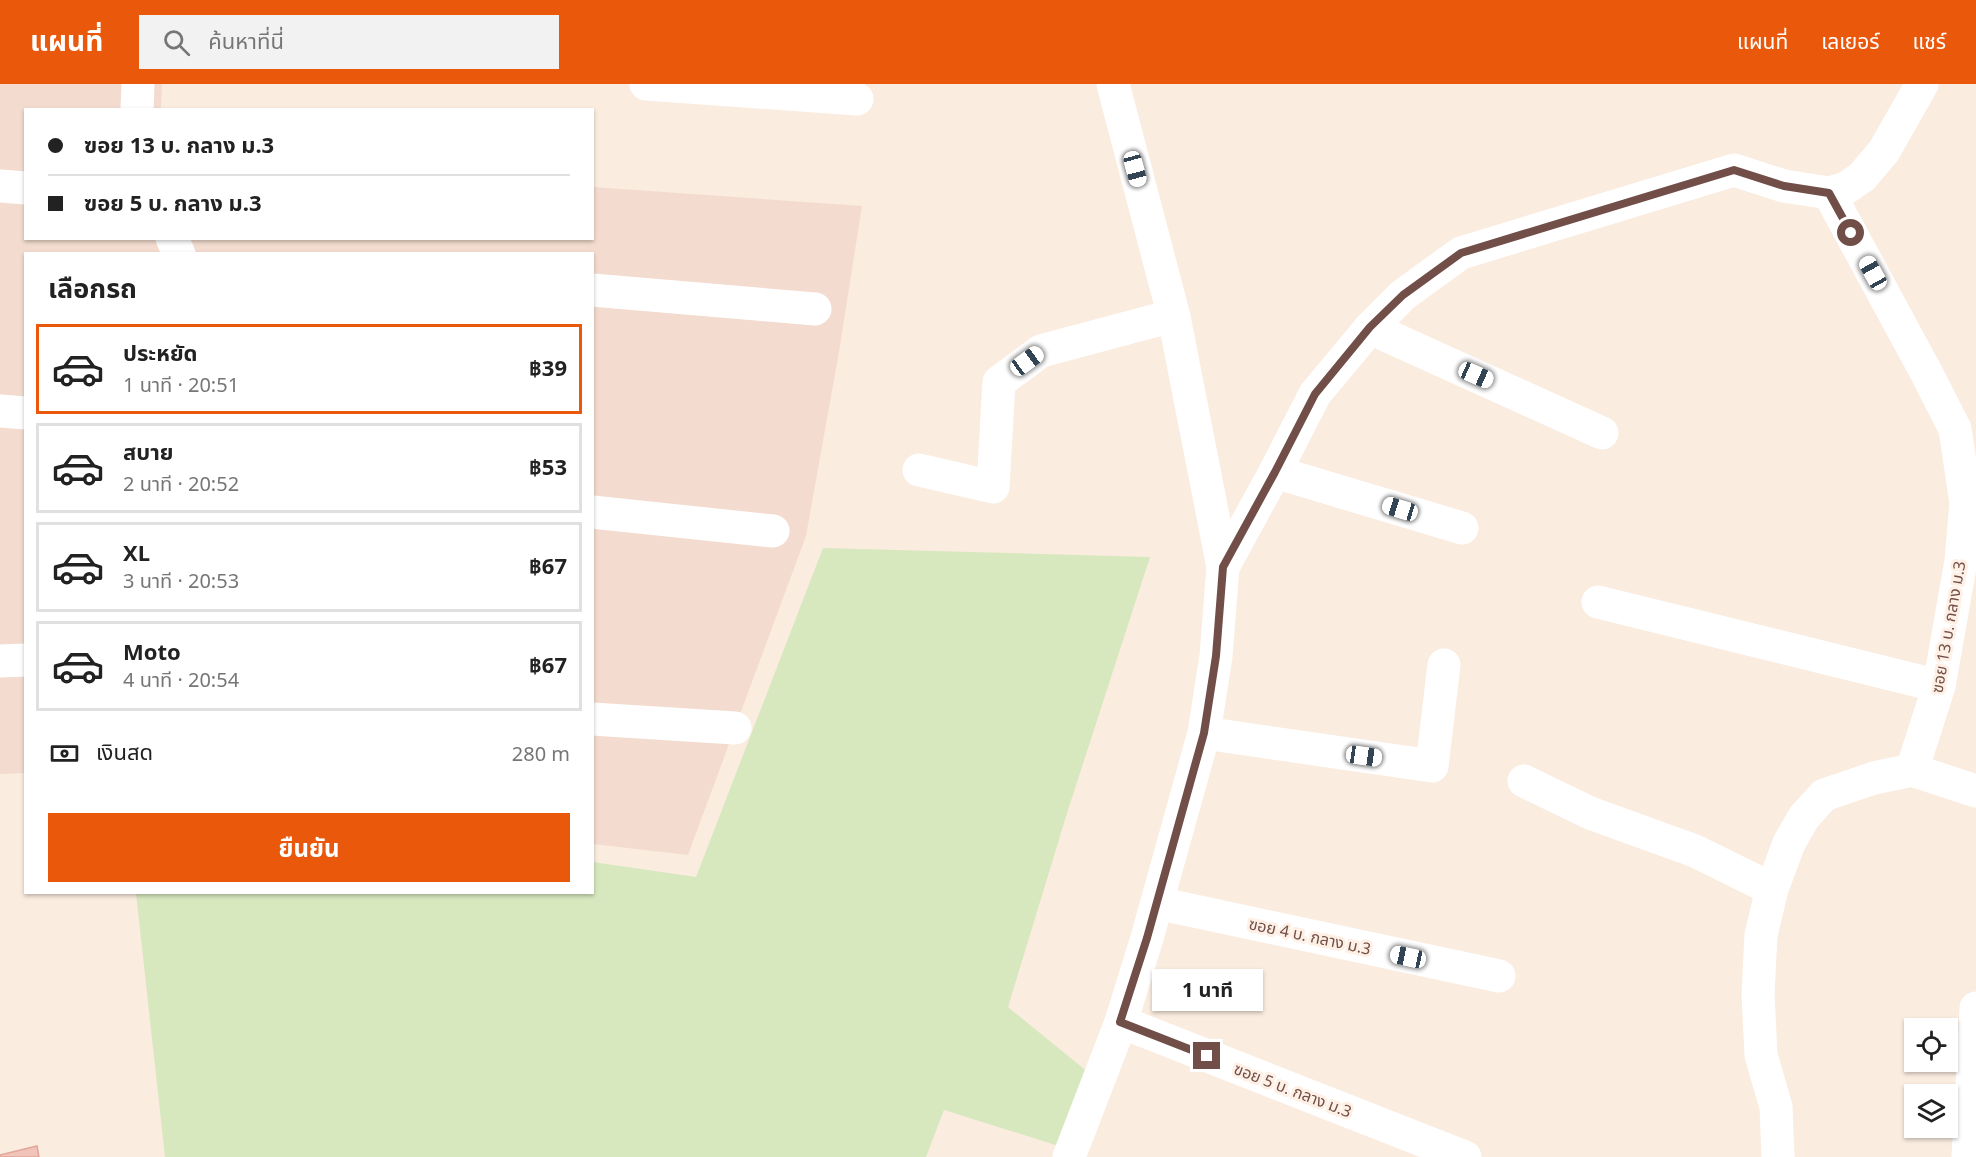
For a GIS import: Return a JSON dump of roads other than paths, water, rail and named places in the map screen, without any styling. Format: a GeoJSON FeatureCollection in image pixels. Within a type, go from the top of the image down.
{"type":"FeatureCollection","features":[{"type":"Feature","properties":{"kind":"street"},"geometry":{"type":"LineString","coordinates":[[136,108],[138,84]]}},
{"type":"Feature","properties":{"kind":"street"},"geometry":{"type":"LineString","coordinates":[[646,84],[857,99]]}},
{"type":"Feature","properties":{"kind":"street"},"geometry":{"type":"LineString","coordinates":[[1069,1157],[1120,1022],[1157,903],[1204,733],[1216,656],[1223,567],[1174,317],[1113,84]]}},
{"type":"Feature","properties":{"kind":"street"},"geometry":{"type":"LineString","coordinates":[[1223,567],[1315,394],[1370,327],[1403,295],[1461,253],[1734,170],[1784,186],[1829,193],[1846,188],[1862,177],[1884,151],[1922,84]]}},
{"type":"Feature","properties":{"kind":"street"},"geometry":{"type":"LineString","coordinates":[[0,186],[24,188]]}},
{"type":"Feature","properties":{"kind":"street","name":"ฃอย 13 บ. กลาง ม.3"},"geometry":{"type":"LineString","coordinates":[[1829,193],[1965,440],[1966,502],[1961,561],[1939,686],[1912,770]]}},
{"type":"Feature","properties":{"kind":"street"},"geometry":{"type":"LineString","coordinates":[[594,290],[815,309]]}},
{"type":"Feature","properties":{"kind":"street"},"geometry":{"type":"LineString","coordinates":[[920,470],[993,487],[999,382],[1041,351],[1174,317]]}},
{"type":"Feature","properties":{"kind":"street"},"geometry":{"type":"LineString","coordinates":[[1370,327],[1602,433]]}},
{"type":"Feature","properties":{"kind":"street"},"geometry":{"type":"LineString","coordinates":[[0,411],[24,413]]}},
{"type":"Feature","properties":{"kind":"street"},"geometry":{"type":"LineString","coordinates":[[1275,472],[1462,528]]}},
{"type":"Feature","properties":{"kind":"street"},"geometry":{"type":"LineString","coordinates":[[594,512],[773,531]]}},
{"type":"Feature","properties":{"kind":"street"},"geometry":{"type":"LineString","coordinates":[[1598,602],[1939,686]]}},
{"type":"Feature","properties":{"kind":"street"},"geometry":{"type":"LineString","coordinates":[[0,661],[24,660]]}},
{"type":"Feature","properties":{"kind":"street"},"geometry":{"type":"LineString","coordinates":[[1204,733],[1432,766],[1444,665]]}},
{"type":"Feature","properties":{"kind":"street"},"geometry":{"type":"LineString","coordinates":[[594,719],[735,728]]}},
{"type":"Feature","properties":{"kind":"street"},"geometry":{"type":"LineString","coordinates":[[1778,1157],[1776,1107],[1761,1055],[1758,994],[1761,934],[1772,889],[1789,843],[1804,817],[1824,795],[1874,778],[1912,770],[1976,791]]}},
{"type":"Feature","properties":{"kind":"street"},"geometry":{"type":"LineString","coordinates":[[1524,781],[1590,813],[1695,851],[1772,889]]}},
{"type":"Feature","properties":{"kind":"street","name":"ฃอย 4 บ. กลาง ม.3"},"geometry":{"type":"LineString","coordinates":[[1157,903],[1499,976]]}},
{"type":"Feature","properties":{"kind":"street"},"geometry":{"type":"LineString","coordinates":[[1968,1157],[1976,1008]]}},
{"type":"Feature","properties":{"kind":"street","name":"ฃอย 5 บ. กลาง ม.3"},"geometry":{"type":"LineString","coordinates":[[1120,1022],[1465,1157]]}}]}
